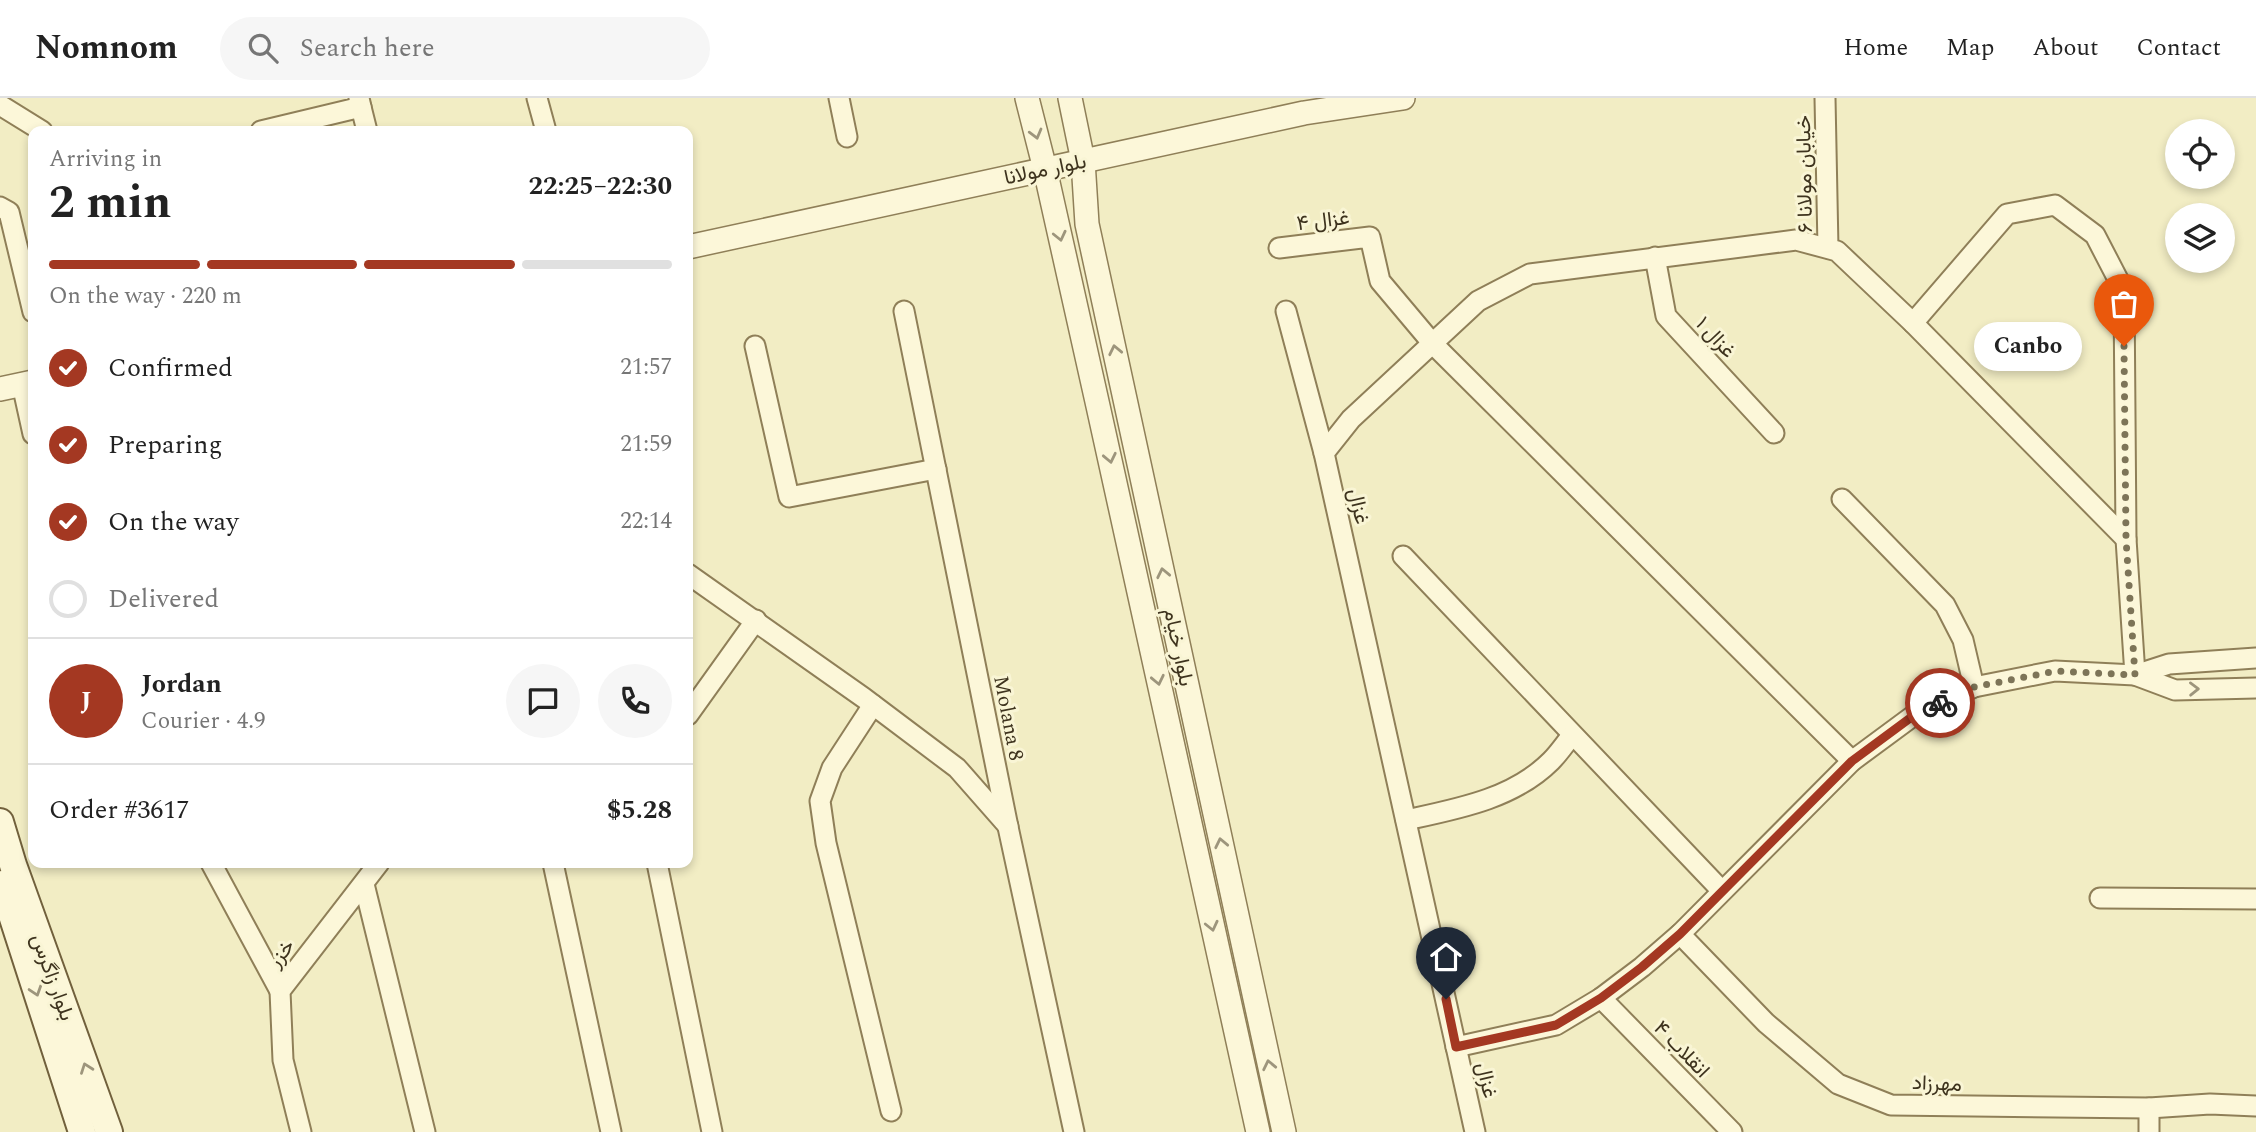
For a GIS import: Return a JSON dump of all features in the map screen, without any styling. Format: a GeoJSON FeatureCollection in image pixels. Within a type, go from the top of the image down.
{"type":"FeatureCollection","features":[{"type":"Feature","properties":{"kind":"main road","name":"بلوار زاگرس"},"geometry":{"type":"LineString","coordinates":[[0,822],[109,1132]]}},
{"type":"Feature","properties":{"kind":"main road","name":"بلوار زاگرس"},"geometry":{"type":"LineString","coordinates":[[0,879],[80,1131]]}},
{"type":"Feature","properties":{"kind":"street"},"geometry":{"type":"LineString","coordinates":[[537,98],[545,126]]}},
{"type":"Feature","properties":{"kind":"street"},"geometry":{"type":"LineString","coordinates":[[839,98],[847,136]]}},
{"type":"Feature","properties":{"kind":"street","name":"بلوار خیام"},"geometry":{"type":"LineString","coordinates":[[1027,98],[1258,1132]]}},
{"type":"Feature","properties":{"kind":"street","name":"بلوار خیام"},"geometry":{"type":"LineString","coordinates":[[1070,98],[1083,161],[1087,225],[1284,1132]]}},
{"type":"Feature","properties":{"kind":"street","name":"بلوار مولانا"},"geometry":{"type":"LineString","coordinates":[[693,246],[1304,113],[1403,98]]}},
{"type":"Feature","properties":{"kind":"street","name":"خیابان مولانا ۶"},"geometry":{"type":"LineString","coordinates":[[1825,98],[1828,248]]}},
{"type":"Feature","properties":{"kind":"street"},"geometry":{"type":"LineString","coordinates":[[278,126],[360,102],[366,126]]}},
{"type":"Feature","properties":{"kind":"street"},"geometry":{"type":"LineString","coordinates":[[0,105],[34,126]]}},
{"type":"Feature","properties":{"kind":"street"},"geometry":{"type":"LineString","coordinates":[[1913,323],[2007,214],[2055,205],[2095,235],[2124,291],[2126,539],[2135,675]]}},
{"type":"Feature","properties":{"kind":"street"},"geometry":{"type":"LineString","coordinates":[[0,207],[9,212],[28,291]]}},
{"type":"Feature","properties":{"kind":"street","name":"غزال ۴"},"geometry":{"type":"LineString","coordinates":[[1279,248],[1370,237],[1380,281],[1433,344]]}},
{"type":"Feature","properties":{"kind":"street"},"geometry":{"type":"LineString","coordinates":[[1324,453],[1351,419],[1478,301],[1530,274],[1796,240],[1838,251],[1913,323],[2126,539]]}},
{"type":"Feature","properties":{"kind":"street","name":"غزال ۱"},"geometry":{"type":"LineString","coordinates":[[1655,257],[1666,316],[1774,433]]}},
{"type":"Feature","properties":{"kind":"street","name":"غزال"},"geometry":{"type":"LineString","coordinates":[[1286,311],[1324,453],[1475,1132]]}},
{"type":"Feature","properties":{"kind":"street","name":"Molana 8"},"geometry":{"type":"LineString","coordinates":[[904,312],[1008,827],[1074,1132]]}},
{"type":"Feature","properties":{"kind":"street"},"geometry":{"type":"LineString","coordinates":[[1433,344],[1852,761]]}},
{"type":"Feature","properties":{"kind":"street"},"geometry":{"type":"LineString","coordinates":[[755,346],[789,497],[936,469]]}},
{"type":"Feature","properties":{"kind":"street"},"geometry":{"type":"LineString","coordinates":[[18,385],[28,418]]}},
{"type":"Feature","properties":{"kind":"street"},"geometry":{"type":"LineString","coordinates":[[1842,499],[1945,605],[1963,640],[1974,687]]}},
{"type":"Feature","properties":{"kind":"street"},"geometry":{"type":"LineString","coordinates":[[1403,556],[1722,891]]}},
{"type":"Feature","properties":{"kind":"street"},"geometry":{"type":"LineString","coordinates":[[693,577],[756,620],[957,768],[1008,827]]}},
{"type":"Feature","properties":{"kind":"street"},"geometry":{"type":"LineString","coordinates":[[693,708],[756,620]]}},
{"type":"Feature","properties":{"kind":"street"},"geometry":{"type":"LineString","coordinates":[[2135,675],[2169,664],[2256,658]]}},
{"type":"Feature","properties":{"kind":"street"},"geometry":{"type":"LineString","coordinates":[[1456,1047],[1556,1025],[1601,998],[1680,934],[1852,761],[1917,713],[1974,687],[2056,671],[2135,675],[2175,690],[2256,688]]}},
{"type":"Feature","properties":{"kind":"street"},"geometry":{"type":"LineString","coordinates":[[873,705],[832,768],[820,801],[826,843],[891,1111]]}},
{"type":"Feature","properties":{"kind":"street"},"geometry":{"type":"LineString","coordinates":[[1405,820],[1462,808],[1510,791],[1550,762],[1573,735]]}},
{"type":"Feature","properties":{"kind":"street"},"geometry":{"type":"LineString","coordinates":[[214,868],[280,991]]}},
{"type":"Feature","properties":{"kind":"street","name":"خزر"},"geometry":{"type":"LineString","coordinates":[[300,1132],[283,1060],[280,991],[375,868]]}},
{"type":"Feature","properties":{"kind":"street"},"geometry":{"type":"LineString","coordinates":[[553,868],[611,1132]]}},
{"type":"Feature","properties":{"kind":"street"},"geometry":{"type":"LineString","coordinates":[[658,868],[712,1132]]}},
{"type":"Feature","properties":{"kind":"street"},"geometry":{"type":"LineString","coordinates":[[364,884],[425,1132]]}},
{"type":"Feature","properties":{"kind":"street"},"geometry":{"type":"LineString","coordinates":[[2100,898],[2256,899]]}},
{"type":"Feature","properties":{"kind":"street","name":"مهرزاد"},"geometry":{"type":"LineString","coordinates":[[1680,934],[1766,1023],[1838,1084],[1891,1105],[2149,1108],[2210,1104],[2256,1106]]}},
{"type":"Feature","properties":{"kind":"street","name":"انقلاب ۴"},"geometry":{"type":"LineString","coordinates":[[1601,998],[1732,1132]]}},
{"type":"Feature","properties":{"kind":"street"},"geometry":{"type":"LineString","coordinates":[[2149,1108],[2149,1132]]}},
{"type":"Feature","properties":{"kind":"way so far"},"geometry":{"type":"LineString","coordinates":[[1940,703],[1974,687],[2056,671],[2135,675],[2126,539],[2124,346]]}},
{"type":"Feature","properties":{"kind":"place","name":"Canbo"},"geometry":{"type":"Point","coordinates":[2124,346]}},
{"type":"Feature","properties":{"kind":"route"},"geometry":{"type":"LineString","coordinates":[[1446,999],[1456,1047],[1556,1025],[1601,998],[1680,934],[1852,761],[1917,713],[1940,703]]}}]}
